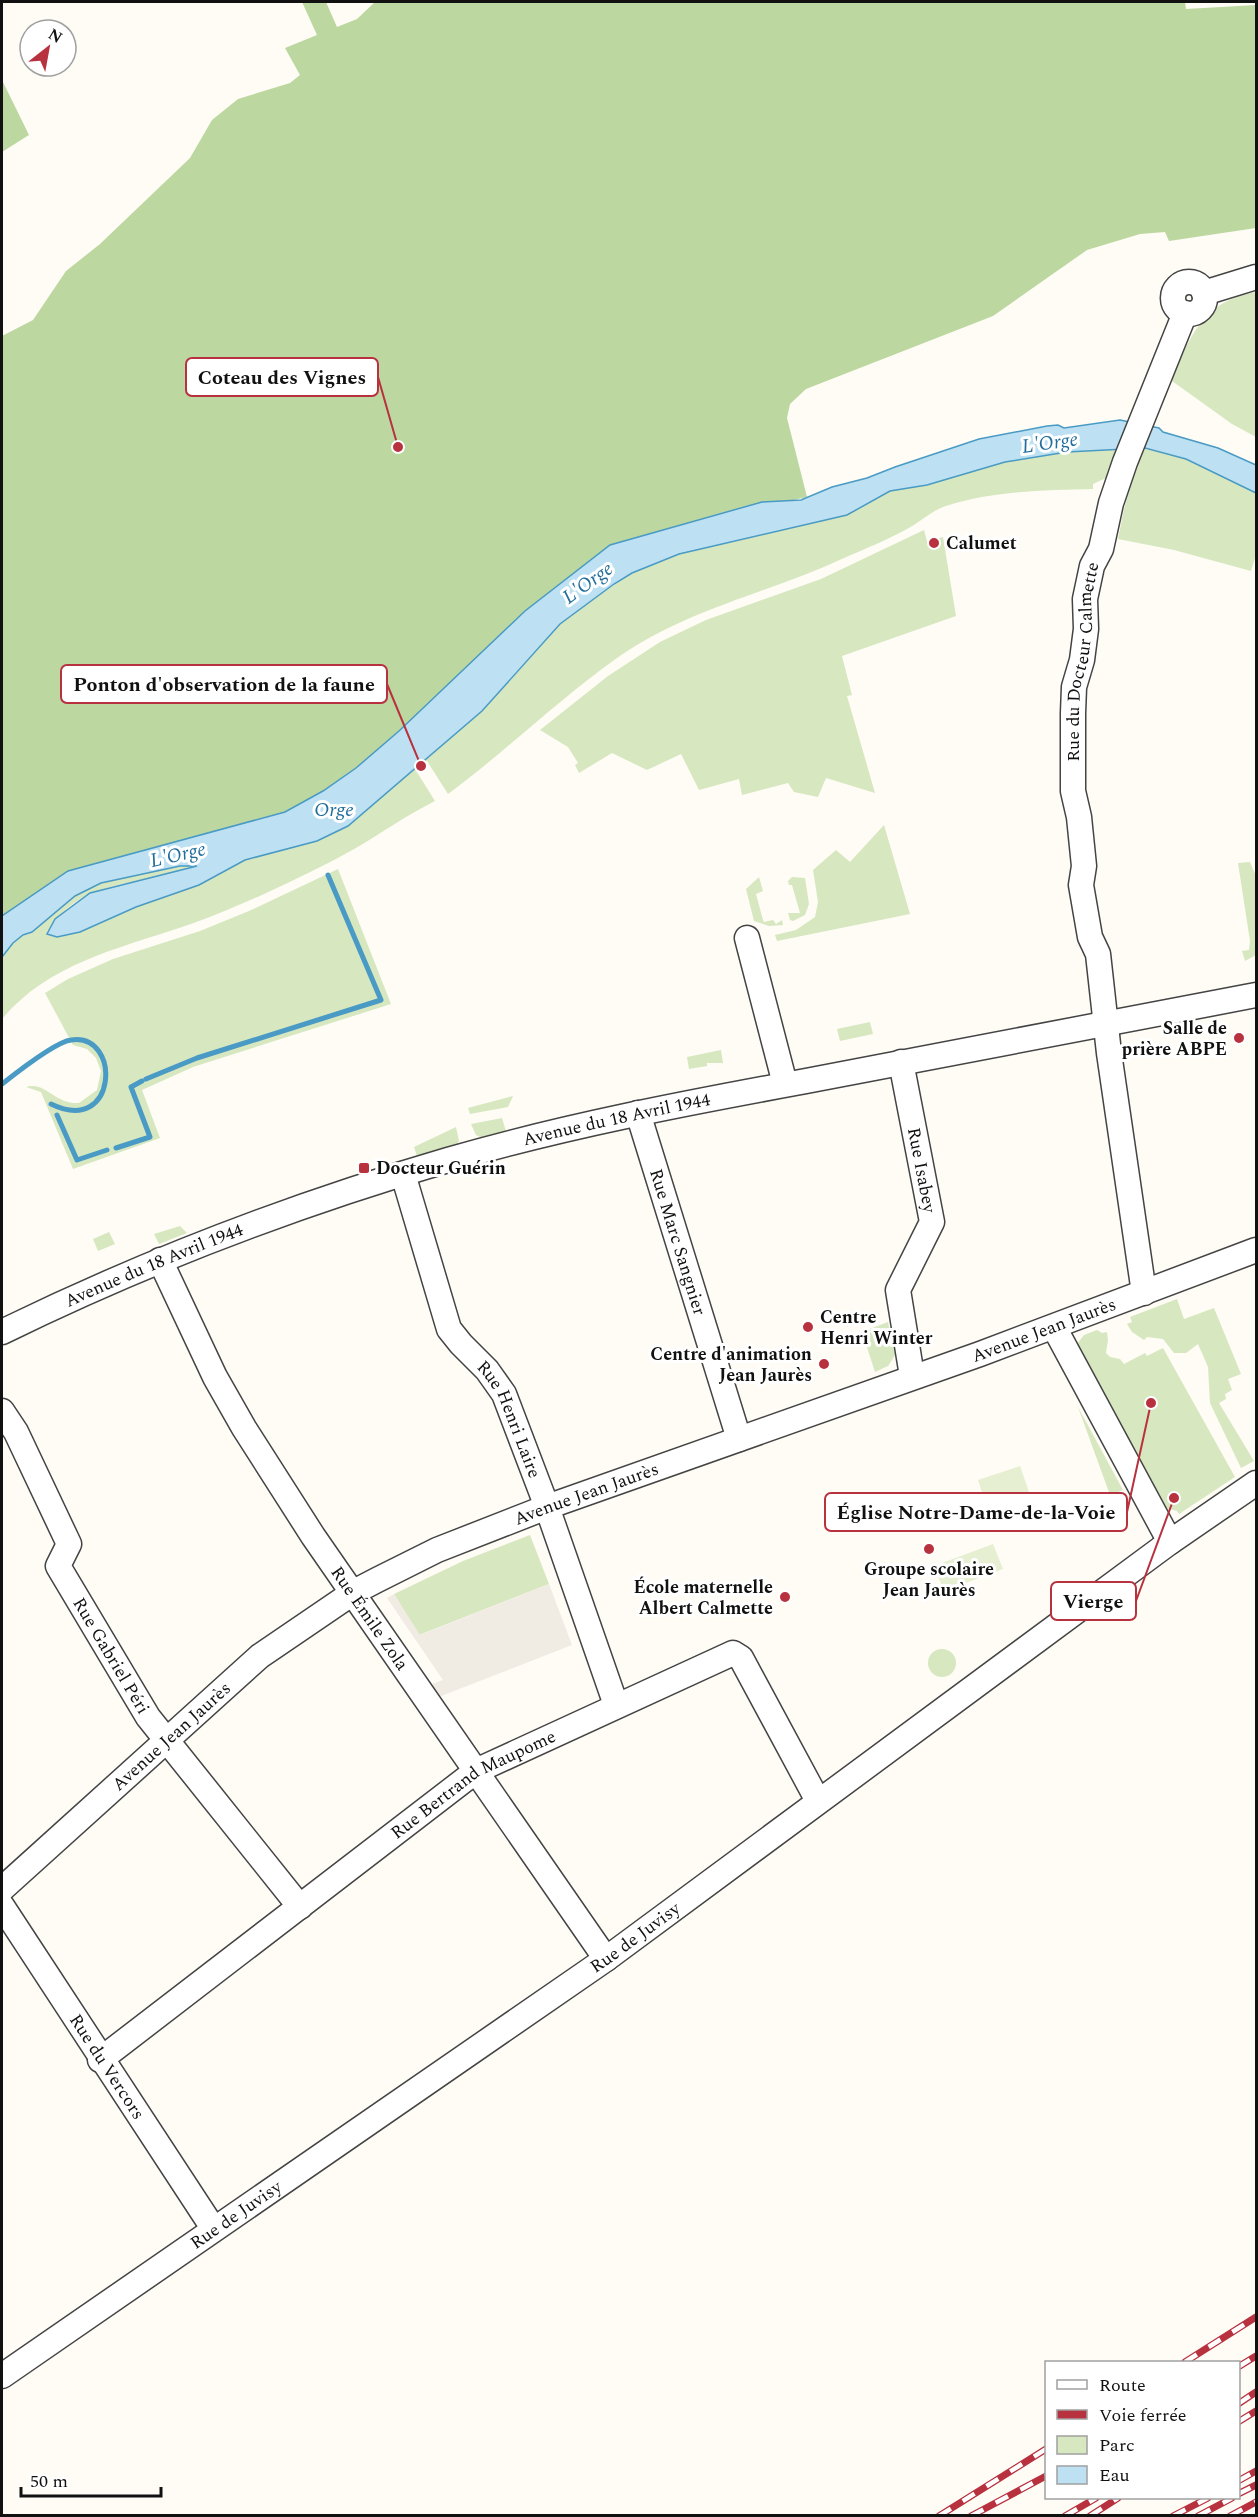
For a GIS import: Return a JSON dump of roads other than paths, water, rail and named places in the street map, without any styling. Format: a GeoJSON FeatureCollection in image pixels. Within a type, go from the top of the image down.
{"type":"FeatureCollection","features":[{"type":"Feature","properties":{"kind":"street","name":"Rue du Docteur Calmette"},"geometry":{"type":"LineString","coordinates":[[1144,1293],[1098,954],[1090,937],[1081,885],[1084,866],[1079,817],[1073,791],[1074,687],[1085,640],[1085,599],[1092,566],[1101,549],[1111,503],[1125,462],[1185,314],[1176,308],[1174,303],[1177,288],[1192,283],[1201,288],[1204,293],[1257,277]]}},
{"type":"Feature","properties":{"kind":"street"},"geometry":{"type":"LineString","coordinates":[[747,938],[785,1084]]}},
{"type":"Feature","properties":{"kind":"street","name":"Avenue du 18 Avril 1944"},"geometry":{"type":"LineString","coordinates":[[2,1332],[160,1260],[315,1202],[493,1148],[638,1113],[1257,995]]}},
{"type":"Feature","properties":{"kind":"street","name":"Rue Isabey"},"geometry":{"type":"LineString","coordinates":[[901,1062],[932,1222],[897,1290],[912,1376]]}},
{"type":"Feature","properties":{"kind":"street","name":"Rue Marc Sangnier"},"geometry":{"type":"LineString","coordinates":[[638,1113],[739,1439]]}},
{"type":"Feature","properties":{"kind":"street","name":"Rue Henri Laire"},"geometry":{"type":"LineString","coordinates":[[403,1174],[449,1329],[487,1370],[504,1394],[547,1507],[616,1705]]}},
{"type":"Feature","properties":{"kind":"street","name":"Avenue Jean Jaurès"},"geometry":{"type":"LineString","coordinates":[[2,1889],[260,1656],[354,1592],[437,1550],[547,1507],[1054,1326],[1257,1250]]}},
{"type":"Feature","properties":{"kind":"street","name":"Rue Émile Zola"},"geometry":{"type":"LineString","coordinates":[[160,1260],[215,1377],[244,1428],[314,1536],[606,1959]]}},
{"type":"Feature","properties":{"kind":"street"},"geometry":{"type":"LineString","coordinates":[[1054,1326],[1170,1542]]}},
{"type":"Feature","properties":{"kind":"street","name":"Rue Gabriel Péri"},"geometry":{"type":"LineString","coordinates":[[2,1411],[15,1432],[69,1544],[58,1566],[148,1717],[300,1907]]}},
{"type":"Feature","properties":{"kind":"street","name":"Rue de Juvisy"},"geometry":{"type":"LineString","coordinates":[[5,2367],[213,2228],[606,1959],[1170,1542],[1257,1483]]}},
{"type":"Feature","properties":{"kind":"street","name":"Rue Bertrand Maupome"},"geometry":{"type":"LineString","coordinates":[[100,2060],[476,1771],[733,1653],[737,1654],[818,1802]]}},
{"type":"Feature","properties":{"kind":"street","name":"Rue du Vercors"},"geometry":{"type":"LineString","coordinates":[[2,1906],[100,2060],[213,2228]]}},
{"type":"Feature","properties":{"kind":"water","name":"Orge"},"geometry":{"type":"Polygon","coordinates":[[[1120,420],[1159,428],[1163,432],[1218,448],[1256,465],[1256,493],[1186,459],[1145,448],[1067,452],[1005,462],[927,485],[890,491],[847,515],[679,554],[632,573],[560,624],[482,711],[348,826],[317,841],[245,860],[199,885],[136,907],[80,932],[57,937],[47,934],[55,919],[90,893],[197,866],[180,866],[101,883],[75,896],[32,932],[23,935],[13,943],[2,957],[2,916],[68,871],[285,812],[323,791],[356,768],[399,731],[525,611],[610,545],[762,502],[801,500],[832,487],[867,478],[979,439],[1047,426],[1058,425],[1064,428],[1120,420]]]}},
{"type":"Feature","properties":{"kind":"waterway"},"geometry":{"type":"LineString","coordinates":[[146,1079],[197,1058],[381,1000],[328,875]]}},
{"type":"Feature","properties":{"kind":"waterway"},"geometry":{"type":"LineString","coordinates":[[2,1084],[55,1046],[71,1040],[88,1042],[99,1051],[105,1065],[105,1081],[100,1096],[90,1107],[73,1110],[51,1104]]}},
{"type":"Feature","properties":{"kind":"waterway"},"geometry":{"type":"LineString","coordinates":[[116,1148],[150,1137],[131,1087],[142,1081]]}},
{"type":"Feature","properties":{"kind":"waterway"},"geometry":{"type":"LineString","coordinates":[[57,1115],[77,1160],[107,1150]]}},
{"type":"Feature","properties":{"kind":"railway"},"geometry":{"type":"LineString","coordinates":[[1187,2361],[1256,2317]]}},
{"type":"Feature","properties":{"kind":"railway"},"geometry":{"type":"LineString","coordinates":[[1240,2366],[1256,2356]]}},
{"type":"Feature","properties":{"kind":"railway"},"geometry":{"type":"LineString","coordinates":[[1240,2403],[1256,2392]]}},
{"type":"Feature","properties":{"kind":"railway"},"geometry":{"type":"LineString","coordinates":[[1240,2421],[1256,2411]]}},
{"type":"Feature","properties":{"kind":"railway"},"geometry":{"type":"LineString","coordinates":[[939,2516],[1045,2450]]}},
{"type":"Feature","properties":{"kind":"railway"},"geometry":{"type":"LineString","coordinates":[[1240,2480],[1256,2471]]}},
{"type":"Feature","properties":{"kind":"railway"},"geometry":{"type":"LineString","coordinates":[[971,2516],[1045,2477]]}},
{"type":"Feature","properties":{"kind":"railway"},"geometry":{"type":"LineString","coordinates":[[1240,2493],[1256,2485]]}},
{"type":"Feature","properties":{"kind":"railway"},"geometry":{"type":"LineString","coordinates":[[1065,2516],[1094,2499]]}},
{"type":"Feature","properties":{"kind":"railway"},"geometry":{"type":"LineString","coordinates":[[1090,2516],[1116,2499]]}},
{"type":"Feature","properties":{"kind":"railway"},"geometry":{"type":"LineString","coordinates":[[1173,2516],[1206,2499]]}},
{"type":"Feature","properties":{"kind":"railway"},"geometry":{"type":"LineString","coordinates":[[1198,2516],[1230,2499]]}},
{"type":"Feature","properties":{"kind":"railway"},"geometry":{"type":"LineString","coordinates":[[1230,2516],[1256,2502]]}},
{"type":"Feature","properties":{"kind":"place","name":"Coteau des Vignes"},"geometry":{"type":"Point","coordinates":[398,447]}},
{"type":"Feature","properties":{"kind":"place","name":"Calumet"},"geometry":{"type":"Point","coordinates":[934,543]}},
{"type":"Feature","properties":{"kind":"place","name":"Ponton d'observation de la faune"},"geometry":{"type":"Point","coordinates":[421,766]}},
{"type":"Feature","properties":{"kind":"place","name":"Salle de prière ABPE"},"geometry":{"type":"Point","coordinates":[1239,1038]}},
{"type":"Feature","properties":{"kind":"place","name":"Docteur Guérin"},"geometry":{"type":"Point","coordinates":[364,1168]}},
{"type":"Feature","properties":{"kind":"place","name":"Centre Henri Winter"},"geometry":{"type":"Point","coordinates":[808,1327]}},
{"type":"Feature","properties":{"kind":"place","name":"Centre d'animation Jean Jaurès"},"geometry":{"type":"Point","coordinates":[824,1364]}},
{"type":"Feature","properties":{"kind":"place","name":"Église Notre-Dame-de-la-Voie"},"geometry":{"type":"Point","coordinates":[1151,1403]}},
{"type":"Feature","properties":{"kind":"place","name":"Vierge"},"geometry":{"type":"Point","coordinates":[1174,1498]}},
{"type":"Feature","properties":{"kind":"place","name":"Groupe scolaire Jean Jaurès"},"geometry":{"type":"Point","coordinates":[929,1549]}},
{"type":"Feature","properties":{"kind":"place","name":"École maternelle Albert Calmette"},"geometry":{"type":"Point","coordinates":[785,1597]}},
{"type":"Feature","properties":{"kind":"water label","name":"L'Orge"},"geometry":{"type":"Point","coordinates":[1050,443]}},
{"type":"Feature","properties":{"kind":"water label","name":"L'Orge"},"geometry":{"type":"Point","coordinates":[588,583]}},
{"type":"Feature","properties":{"kind":"water label","name":"L'Orge"},"geometry":{"type":"Point","coordinates":[178,855]}}]}
